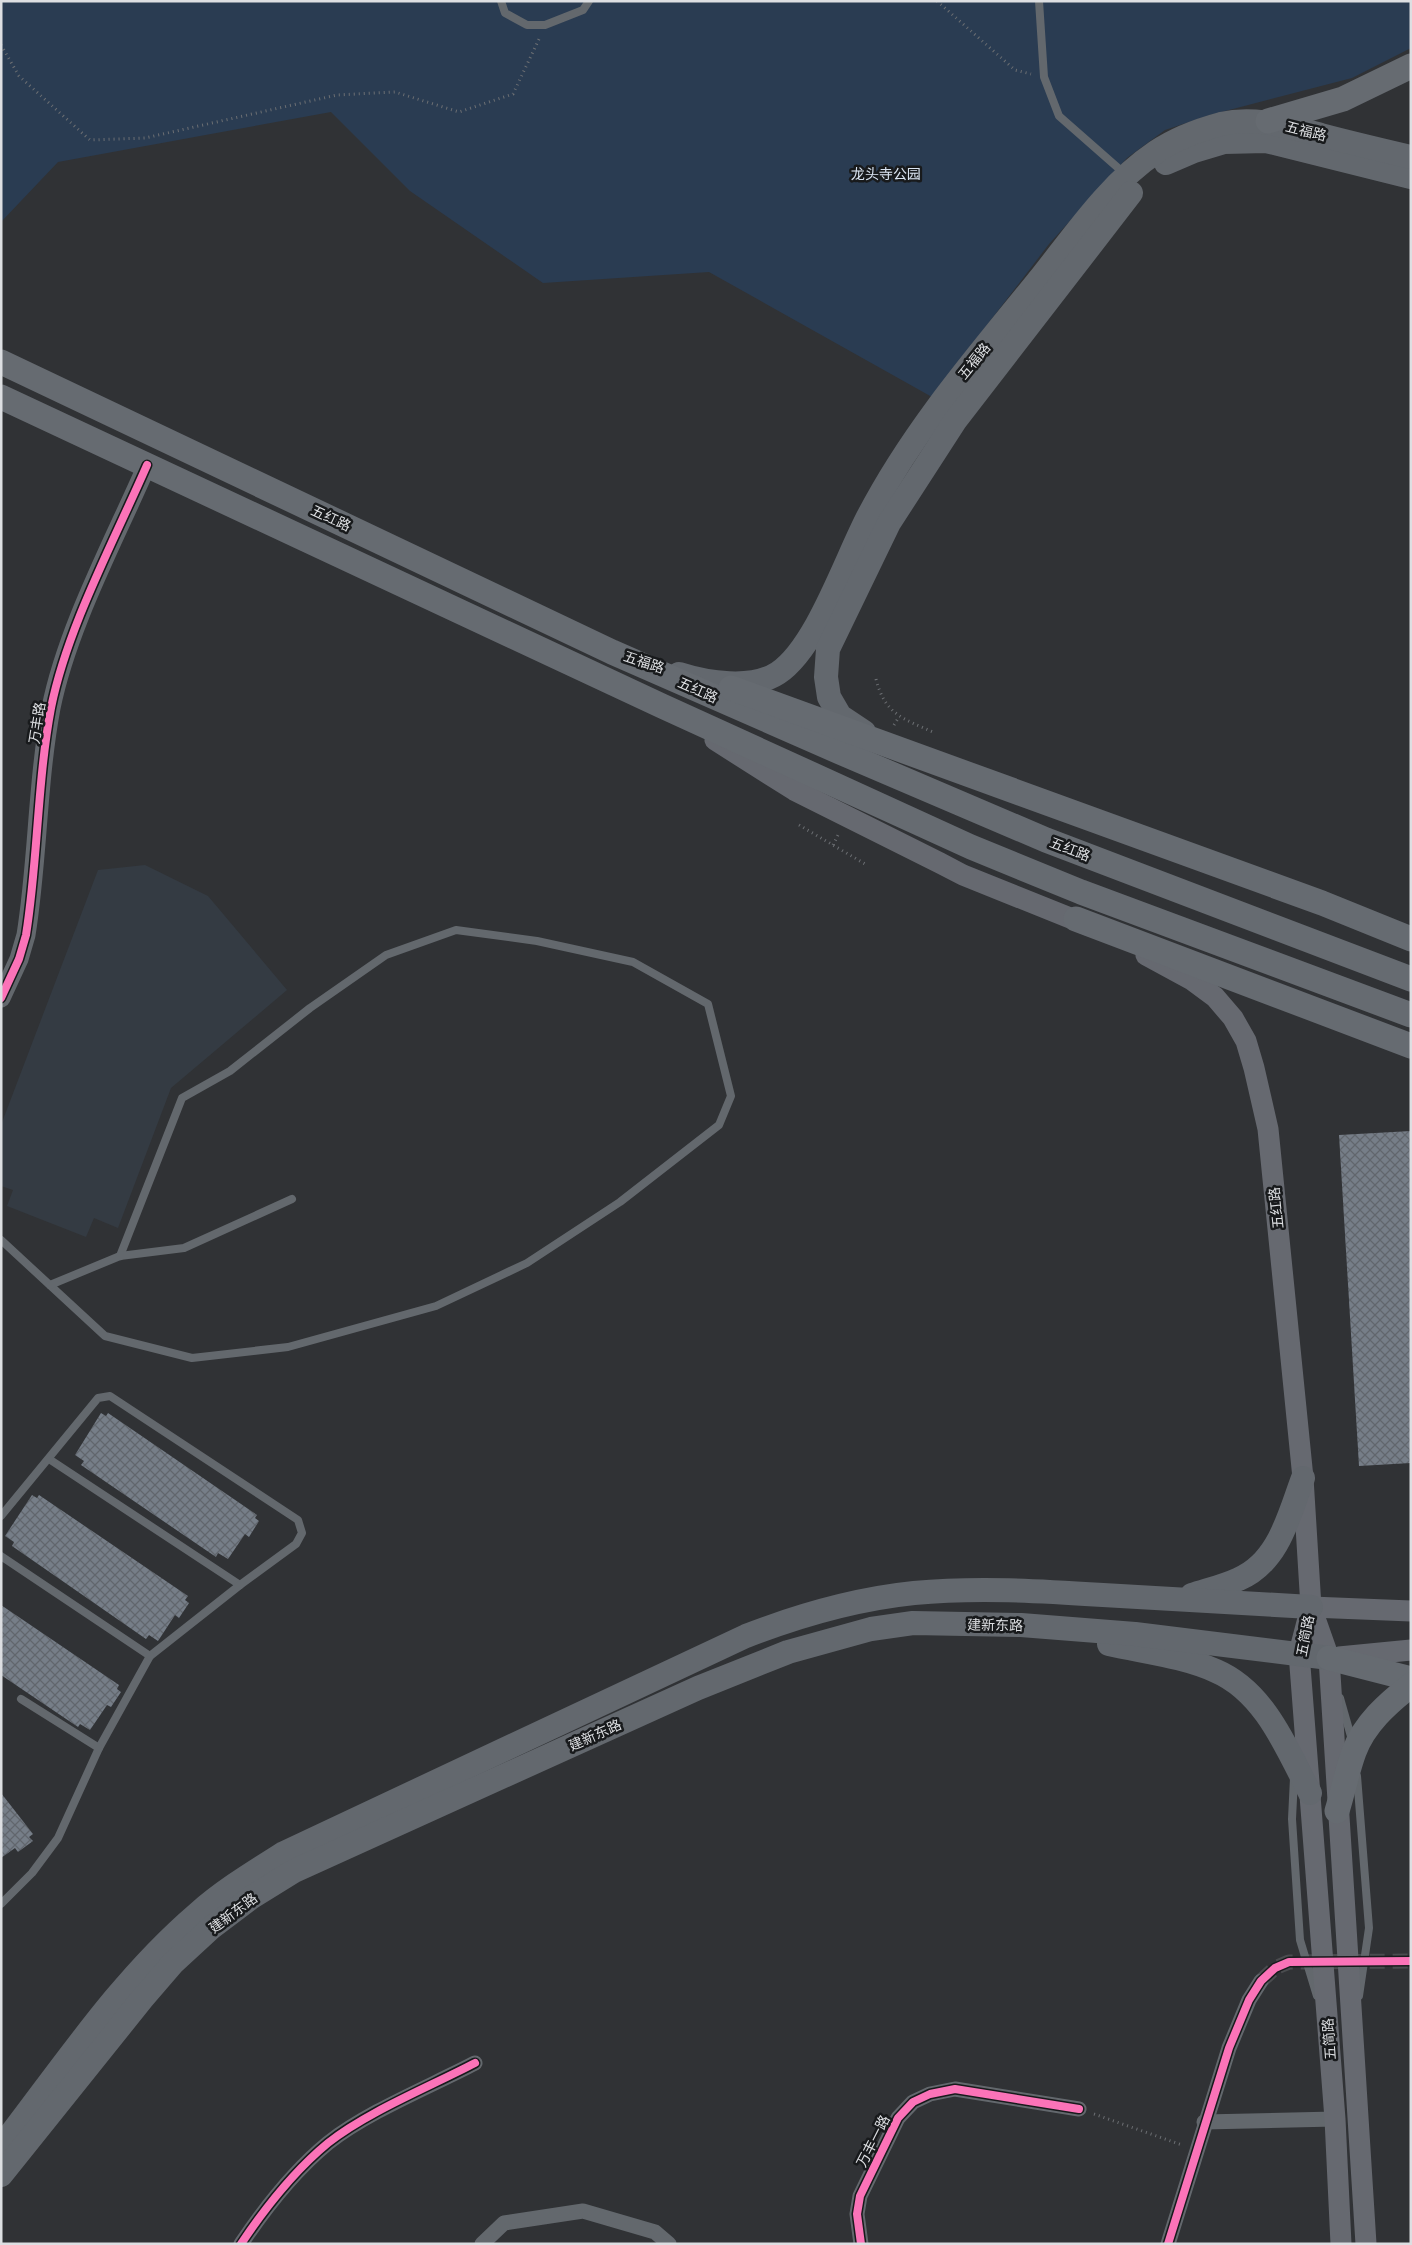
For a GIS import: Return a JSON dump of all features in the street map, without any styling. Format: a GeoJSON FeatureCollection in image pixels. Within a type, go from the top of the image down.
{"type":"FeatureCollection","features":[{"type":"Feature","properties":{"kind":"highway"},"geometry":{"type":"LineString","coordinates":[[1268,121],[1343,99],[1411,66]]}},
{"type":"Feature","properties":{"kind":"highway","name":"五红路"},"geometry":{"type":"LineString","coordinates":[[1,362],[612,652],[986,815],[1260,923],[1411,979]]}},
{"type":"Feature","properties":{"kind":"highway","name":"五红路"},"geometry":{"type":"LineString","coordinates":[[1,397],[662,706],[971,847],[1081,892],[1411,1015]]}},
{"type":"Feature","properties":{"kind":"highway"},"geometry":{"type":"LineString","coordinates":[[721,684],[1322,903],[1411,939]]}},
{"type":"Feature","properties":{"kind":"highway"},"geometry":{"type":"LineString","coordinates":[[1076,920],[1402,1042]]}},
{"type":"Feature","properties":{"kind":"highway"},"geometry":{"type":"LineString","coordinates":[[1329,1658],[1411,1680]]}},
{"type":"Feature","properties":{"kind":"highway"},"geometry":{"type":"LineString","coordinates":[[1337,1811],[1354,1750],[1372,1720],[1411,1685]]}},
{"type":"Feature","properties":{"kind":"main road","name":"五福路"},"geometry":{"type":"LineString","coordinates":[[612,652],[690,677],[721,684],[756,680],[777,674],[794,660],[808,641],[869,515],[931,413],[1096,209],[1127,176],[1156,152],[1190,134],[1224,124],[1268,121],[1411,157]]}},
{"type":"Feature","properties":{"kind":"main road","name":"五福路"},"geometry":{"type":"LineString","coordinates":[[890,746],[855,727],[840,716],[829,697],[826,677],[828,649],[889,523],[955,421],[1137,185],[1165,164],[1194,151],[1224,142],[1266,141],[1411,177]]}},
{"type":"Feature","properties":{"kind":"main road","name":"五红路"},"geometry":{"type":"LineString","coordinates":[[662,706],[794,790],[963,875],[1076,920],[1192,980],[1215,997],[1234,1018],[1246,1041],[1268,1129],[1303,1478],[1311,1607]]}},
{"type":"Feature","properties":{"kind":"main road"},"geometry":{"type":"LineString","coordinates":[[1136,1634],[1180,1626],[1186,1622],[1188,1610],[1179,1599],[1240,1579],[1257,1569],[1272,1552],[1282,1534],[1303,1478]]}},
{"type":"Feature","properties":{"kind":"main road","name":"建新东路"},"geometry":{"type":"LineString","coordinates":[[1,2175],[6,2145],[125,1987],[158,1950],[197,1913],[242,1879],[284,1853],[746,1636],[782,1622],[825,1609],[913,1593],[966,1589],[1021,1590],[1311,1607]]}},
{"type":"Feature","properties":{"kind":"main road"},"geometry":{"type":"LineString","coordinates":[[1311,1607],[1411,1611]]}},
{"type":"Feature","properties":{"kind":"main road","name":"五简路"},"geometry":{"type":"LineString","coordinates":[[1311,1607],[1299,1653],[1336,2119],[1341,2244]]}},
{"type":"Feature","properties":{"kind":"main road","name":"五简路"},"geometry":{"type":"LineString","coordinates":[[1311,1607],[1329,1658],[1337,1811],[1366,2244]]}},
{"type":"Feature","properties":{"kind":"main road","name":"建新东路"},"geometry":{"type":"LineString","coordinates":[[6,2145],[173,1963],[211,1928],[252,1897],[294,1871],[698,1688],[788,1652],[871,1629],[913,1623],[1022,1625],[1136,1634],[1329,1658]]}},
{"type":"Feature","properties":{"kind":"main road"},"geometry":{"type":"LineString","coordinates":[[1022,1625],[1200,1664],[1218,1672],[1252,1697],[1295,1754],[1310,1793]]}},
{"type":"Feature","properties":{"kind":"main road"},"geometry":{"type":"LineString","coordinates":[[1329,1658],[1411,1650]]}},
{"type":"Feature","properties":{"kind":"street","name":"万丰路"},"geometry":{"type":"LineString","coordinates":[[1,998],[19,959],[26,934],[45,748],[51,708],[60,671],[86,603],[147,465]]}},
{"type":"Feature","properties":{"kind":"street"},"geometry":{"type":"LineString","coordinates":[[1168,2244],[1204,2122],[1229,2048],[1249,2000],[1261,1981]]}},
{"type":"Feature","properties":{"kind":"street"},"geometry":{"type":"LineString","coordinates":[[241,2244],[276,2196],[328,2144],[355,2124],[475,2063]]}},
{"type":"Feature","properties":{"kind":"street","name":"万丰一路"},"geometry":{"type":"LineString","coordinates":[[860,2244],[857,2214],[860,2196],[898,2118],[914,2102],[930,2094],[955,2089],[1079,2109]]}},
{"type":"Feature","properties":{"kind":"street"},"geometry":{"type":"LineString","coordinates":[[1204,2122],[1336,2119]]}},
{"type":"Feature","properties":{"kind":"street"},"geometry":{"type":"LineString","coordinates":[[482,2244],[504,2223],[583,2210],[655,2232],[669,2244]]}},
{"type":"Feature","properties":{"kind":"lane"},"geometry":{"type":"LineString","coordinates":[[501,1],[505,13],[527,25],[545,25],[583,10],[589,1]]}},
{"type":"Feature","properties":{"kind":"lane"},"geometry":{"type":"LineString","coordinates":[[1039,1],[1044,77],[1060,116],[1127,176]]}},
{"type":"Feature","properties":{"kind":"lane"},"geometry":{"type":"LineString","coordinates":[[1,1240],[105,1336],[192,1358],[288,1347],[436,1306],[527,1263],[620,1202],[719,1125],[731,1096],[708,1004],[633,962],[537,941],[456,930],[386,955],[310,1008],[230,1071],[182,1098],[120,1256]]}},
{"type":"Feature","properties":{"kind":"lane"},"geometry":{"type":"LineString","coordinates":[[50,1285],[120,1256],[184,1248],[292,1199]]}},
{"type":"Feature","properties":{"kind":"lane"},"geometry":{"type":"LineString","coordinates":[[1,1516],[98,1398],[110,1396],[298,1520],[302,1533],[296,1544],[240,1585],[150,1656],[99,1748],[58,1838],[32,1873],[1,1904]]}},
{"type":"Feature","properties":{"kind":"lane"},"geometry":{"type":"LineString","coordinates":[[49,1459],[240,1585]]}},
{"type":"Feature","properties":{"kind":"lane"},"geometry":{"type":"LineString","coordinates":[[1,1556],[150,1656]]}},
{"type":"Feature","properties":{"kind":"lane"},"geometry":{"type":"LineString","coordinates":[[1296,1727],[1299,1653]]}},
{"type":"Feature","properties":{"kind":"lane"},"geometry":{"type":"LineString","coordinates":[[1329,1658],[1354,1750],[1369,1928],[1353,2040]]}},
{"type":"Feature","properties":{"kind":"lane"},"geometry":{"type":"LineString","coordinates":[[21,1699],[99,1748]]}},
{"type":"Feature","properties":{"kind":"lane"},"geometry":{"type":"LineString","coordinates":[[1295,1754],[1292,1820],[1300,1940],[1329,2035]]}},
{"type":"Feature","properties":{"kind":"path"},"geometry":{"type":"LineString","coordinates":[[937,1],[1016,70],[1044,77]]}},
{"type":"Feature","properties":{"kind":"path"},"geometry":{"type":"LineString","coordinates":[[1,45],[19,76],[90,140],[144,138],[338,96],[395,92],[458,112],[513,94],[545,25]]}},
{"type":"Feature","properties":{"kind":"path"},"geometry":{"type":"LineString","coordinates":[[876,679],[880,693],[890,710],[899,717],[935,733]]}},
{"type":"Feature","properties":{"kind":"path"},"geometry":{"type":"LineString","coordinates":[[799,825],[865,864]]}},
{"type":"Feature","properties":{"kind":"path"},"geometry":{"type":"LineString","coordinates":[[1079,2109],[1196,2149]]}},
{"type":"Feature","properties":{"kind":"shaded area"},"geometry":{"type":"Polygon","coordinates":[[[145,865],[208,896],[287,990],[171,1088],[118,1228],[94,1218],[86,1237],[7,1206],[13,1190],[1,1186],[1,1125],[98,870],[145,865]]]}},
{"type":"Feature","properties":{"kind":"green space","name":"龙头寺公园"},"geometry":{"type":"Polygon","coordinates":[[[1,1],[1411,1],[1411,48],[1352,78],[1210,115],[1165,130],[1127,158],[1049,244],[932,397],[709,272],[543,283],[410,191],[331,112],[58,162],[1,222],[1,1]]]}},
{"type":"Feature","properties":{"kind":"building"},"geometry":{"type":"Polygon","coordinates":[[[1411,1131],[1411,1463],[1359,1466],[1339,1135],[1411,1131]]]}},
{"type":"Feature","properties":{"kind":"building"},"geometry":{"type":"Polygon","coordinates":[[[101,1413],[106,1416],[108,1413],[257,1515],[255,1518],[259,1521],[249,1537],[245,1534],[228,1559],[218,1553],[216,1557],[81,1465],[84,1461],[75,1455],[101,1413]]]}},
{"type":"Feature","properties":{"kind":"building"},"geometry":{"type":"Polygon","coordinates":[[[32,1495],[37,1498],[39,1495],[188,1596],[185,1600],[189,1603],[179,1618],[175,1615],[158,1641],[149,1635],[146,1639],[12,1546],[14,1542],[5,1536],[32,1495]]]}},
{"type":"Feature","properties":{"kind":"building"},"geometry":{"type":"Polygon","coordinates":[[[1,1605],[119,1685],[117,1689],[121,1692],[111,1707],[107,1705],[90,1730],[80,1724],[78,1727],[1,1675],[1,1605]]]}},
{"type":"Feature","properties":{"kind":"building"},"geometry":{"type":"Polygon","coordinates":[[[1,1793],[33,1834],[29,1837],[33,1841],[18,1852],[15,1848],[1,1858],[1,1793]]]}},
{"type":"Feature","properties":{"kind":"tunnel"},"geometry":{"type":"LineString","coordinates":[[1261,1981],[1275,1968],[1289,1962],[1411,1961]]}},
{"type":"Feature","properties":{"kind":"cycle path"},"geometry":{"type":"LineString","coordinates":[[1,998],[19,959],[26,935],[46,736],[58,678],[80,616],[147,465]]}},
{"type":"Feature","properties":{"kind":"cycle path"},"geometry":{"type":"LineString","coordinates":[[1168,2244],[1229,2048],[1249,2000],[1261,1981],[1275,1968],[1289,1962],[1411,1961]]}},
{"type":"Feature","properties":{"kind":"cycle path"},"geometry":{"type":"LineString","coordinates":[[241,2244],[281,2190],[328,2143],[380,2110],[475,2063]]}},
{"type":"Feature","properties":{"kind":"cycle path"},"geometry":{"type":"LineString","coordinates":[[861,2244],[857,2214],[860,2196],[898,2118],[913,2102],[930,2094],[955,2089],[1079,2109]]}}]}
